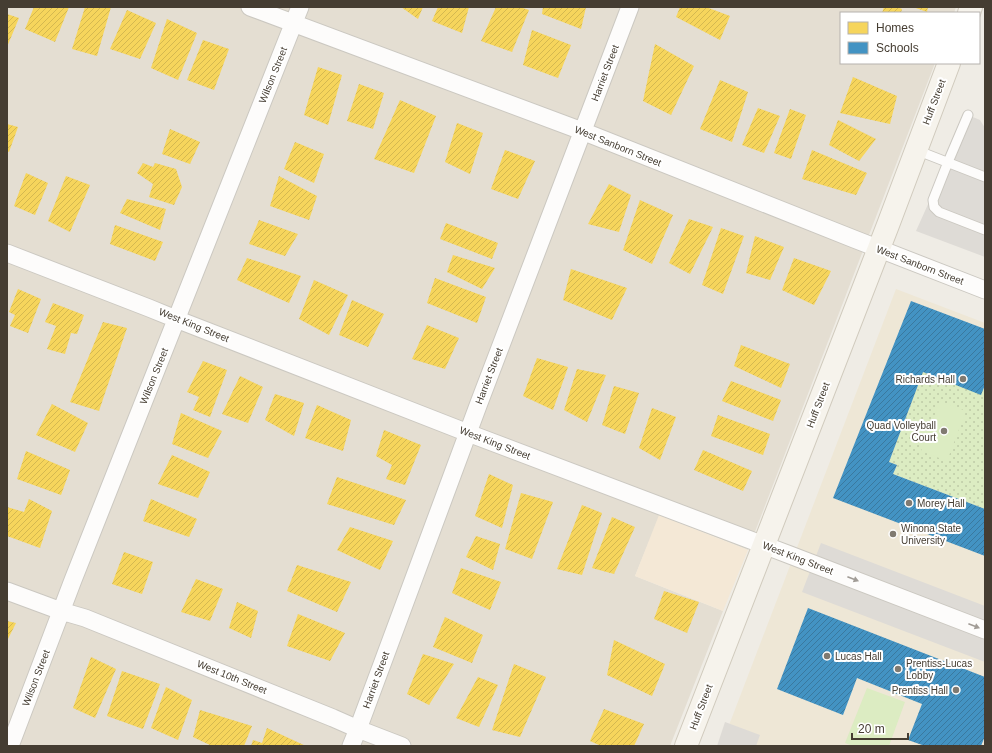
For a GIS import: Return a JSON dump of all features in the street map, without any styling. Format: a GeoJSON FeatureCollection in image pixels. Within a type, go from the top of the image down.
{"type":"FeatureCollection","features":[{"type":"Feature","properties":{"kind":"main road","name":"Huff Street"},"geometry":{"type":"LineString","coordinates":[[686,746],[879,249],[949,64]]}},
{"type":"Feature","properties":{"kind":"street","name":"West Sanborn Street"},"geometry":{"type":"LineString","coordinates":[[250,7],[582,131],[985,290]]}},
{"type":"Feature","properties":{"kind":"street","name":"Wilson Street"},"geometry":{"type":"LineString","coordinates":[[10,746],[61,611],[300,7]]}},
{"type":"Feature","properties":{"kind":"street","name":"Harriet Street"},"geometry":{"type":"LineString","coordinates":[[351,746],[630,7]]}},
{"type":"Feature","properties":{"kind":"street","name":"West King Street"},"geometry":{"type":"LineString","coordinates":[[7,253],[468,433],[985,630]]}},
{"type":"Feature","properties":{"kind":"street","name":"West 10th Street"},"geometry":{"type":"LineString","coordinates":[[7,591],[61,611],[85,618],[326,715],[358,730],[402,746]]}},
{"type":"Feature","properties":{"kind":"lane"},"geometry":{"type":"LineString","coordinates":[[968,115],[933,200],[934,208],[939,212],[985,230]]}},
{"type":"Feature","properties":{"kind":"lane"},"geometry":{"type":"LineString","coordinates":[[916,150],[985,177]]}},
{"type":"Feature","properties":{"kind":"shaded area"},"geometry":{"type":"Polygon","coordinates":[[[7,7],[956,7],[954,12],[840,12],[840,64],[935,64],[748,550],[660,515],[635,576],[723,611],[670,746],[7,746],[7,7]]]}},
{"type":"Feature","properties":{"kind":"shaded area"},"geometry":{"type":"Polygon","coordinates":[[[968,115],[980,120],[985,128],[985,257],[916,231],[968,115]]]}},
{"type":"Feature","properties":{"kind":"shaded area","name":"Winona State University"},"geometry":{"type":"Polygon","coordinates":[[[896,289],[985,323],[985,746],[721,746],[896,289]]]}},
{"type":"Feature","properties":{"kind":"shaded area"},"geometry":{"type":"Polygon","coordinates":[[[659,515],[748,550],[723,611],[635,576],[659,515]]]}},
{"type":"Feature","properties":{"kind":"shaded area"},"geometry":{"type":"Polygon","coordinates":[[[821,543],[985,606],[985,662],[802,592],[821,543]]]}},
{"type":"Feature","properties":{"kind":"shaded area"},"geometry":{"type":"Polygon","coordinates":[[[725,722],[760,735],[756,746],[717,746],[725,722]]]}},
{"type":"Feature","properties":{"kind":"green space"},"geometry":{"type":"Polygon","coordinates":[[[923,372],[981,394],[985,385],[985,509],[893,474],[897,465],[889,462],[923,372]]]}},
{"type":"Feature","properties":{"kind":"green space","name":"Quad Volleyball Court"},"geometry":{"type":"Polygon","coordinates":[[[940,401],[966,411],[947,461],[921,451],[940,401]]]}},
{"type":"Feature","properties":{"kind":"green space"},"geometry":{"type":"Polygon","coordinates":[[[867,688],[905,702],[889,746],[853,746],[845,743],[867,688]]]}},
{"type":"Feature","properties":{"kind":"building: Homes"},"geometry":{"type":"Polygon","coordinates":[[[34,7],[69,7],[55,42],[25,29],[34,7]]]}},
{"type":"Feature","properties":{"kind":"building: Homes"},"geometry":{"type":"Polygon","coordinates":[[[85,7],[111,7],[97,56],[72,49],[85,7]]]}},
{"type":"Feature","properties":{"kind":"building: Homes"},"geometry":{"type":"Polygon","coordinates":[[[401,7],[423,7],[418,19],[401,7]]]}},
{"type":"Feature","properties":{"kind":"building: Homes"},"geometry":{"type":"Polygon","coordinates":[[[438,7],[469,7],[462,33],[432,21],[438,7]]]}},
{"type":"Feature","properties":{"kind":"building: Homes"},"geometry":{"type":"Polygon","coordinates":[[[496,7],[520,7],[529,10],[512,52],[481,41],[496,7]]]}},
{"type":"Feature","properties":{"kind":"building: Homes"},"geometry":{"type":"Polygon","coordinates":[[[543,7],[586,7],[581,29],[542,14],[543,7]]]}},
{"type":"Feature","properties":{"kind":"building: Homes"},"geometry":{"type":"Polygon","coordinates":[[[680,7],[706,7],[730,16],[720,40],[676,17],[680,7]]]}},
{"type":"Feature","properties":{"kind":"building: Homes"},"geometry":{"type":"Polygon","coordinates":[[[884,7],[897,7],[902,9],[901,12],[882,12],[884,7]]]}},
{"type":"Feature","properties":{"kind":"building: Homes"},"geometry":{"type":"Polygon","coordinates":[[[913,7],[928,7],[927,12],[913,7]]]}},
{"type":"Feature","properties":{"kind":"building: Homes"},"geometry":{"type":"Polygon","coordinates":[[[127,10],[156,23],[140,59],[110,49],[127,10]]]}},
{"type":"Feature","properties":{"kind":"building: Homes"},"geometry":{"type":"Polygon","coordinates":[[[7,14],[19,18],[7,47],[7,14]]]}},
{"type":"Feature","properties":{"kind":"building: Homes"},"geometry":{"type":"Polygon","coordinates":[[[167,19],[197,33],[178,80],[151,68],[167,19]]]}},
{"type":"Feature","properties":{"kind":"building: Homes"},"geometry":{"type":"Polygon","coordinates":[[[532,30],[571,45],[558,78],[523,65],[532,30]]]}},
{"type":"Feature","properties":{"kind":"building: Homes"},"geometry":{"type":"Polygon","coordinates":[[[203,40],[229,49],[214,90],[187,80],[203,40]]]}},
{"type":"Feature","properties":{"kind":"building: Homes"},"geometry":{"type":"Polygon","coordinates":[[[655,44],[694,66],[671,115],[643,101],[655,44]]]}},
{"type":"Feature","properties":{"kind":"building: Homes"},"geometry":{"type":"Polygon","coordinates":[[[318,67],[342,75],[328,125],[304,115],[318,67]]]}},
{"type":"Feature","properties":{"kind":"building: Homes"},"geometry":{"type":"Polygon","coordinates":[[[853,77],[897,96],[890,124],[840,113],[853,77]]]}},
{"type":"Feature","properties":{"kind":"building: Homes"},"geometry":{"type":"Polygon","coordinates":[[[720,80],[748,92],[732,142],[700,129],[720,80]]]}},
{"type":"Feature","properties":{"kind":"building: Homes"},"geometry":{"type":"Polygon","coordinates":[[[359,84],[384,93],[373,129],[347,121],[359,84]]]}},
{"type":"Feature","properties":{"kind":"building: Homes"},"geometry":{"type":"Polygon","coordinates":[[[400,100],[436,116],[414,173],[374,159],[400,100]]]}},
{"type":"Feature","properties":{"kind":"building: Homes"},"geometry":{"type":"Polygon","coordinates":[[[758,108],[780,116],[764,153],[742,145],[758,108]]]}},
{"type":"Feature","properties":{"kind":"building: Homes"},"geometry":{"type":"Polygon","coordinates":[[[790,109],[806,115],[791,159],[774,153],[790,109]]]}},
{"type":"Feature","properties":{"kind":"building: Homes"},"geometry":{"type":"Polygon","coordinates":[[[838,120],[876,139],[859,161],[829,145],[838,120]]]}},
{"type":"Feature","properties":{"kind":"building: Homes"},"geometry":{"type":"Polygon","coordinates":[[[457,123],[483,133],[470,174],[445,162],[457,123]]]}},
{"type":"Feature","properties":{"kind":"building: Homes"},"geometry":{"type":"Polygon","coordinates":[[[7,124],[18,127],[9,152],[7,151],[7,124]]]}},
{"type":"Feature","properties":{"kind":"building: Homes"},"geometry":{"type":"Polygon","coordinates":[[[170,129],[200,142],[190,164],[162,154],[170,129]]]}},
{"type":"Feature","properties":{"kind":"building: Homes"},"geometry":{"type":"Polygon","coordinates":[[[295,142],[324,154],[314,183],[284,169],[295,142]]]}},
{"type":"Feature","properties":{"kind":"building: Homes"},"geometry":{"type":"Polygon","coordinates":[[[505,150],[535,161],[518,199],[491,189],[505,150]]]}},
{"type":"Feature","properties":{"kind":"building: Homes"},"geometry":{"type":"Polygon","coordinates":[[[812,150],[867,173],[856,195],[802,179],[812,150]]]}},
{"type":"Feature","properties":{"kind":"building: Homes"},"geometry":{"type":"Polygon","coordinates":[[[143,163],[153,167],[155,163],[176,169],[182,187],[174,205],[149,197],[153,184],[137,173],[143,163]]]}},
{"type":"Feature","properties":{"kind":"building: Homes"},"geometry":{"type":"Polygon","coordinates":[[[26,173],[48,183],[35,215],[14,206],[26,173]]]}},
{"type":"Feature","properties":{"kind":"building: Homes"},"geometry":{"type":"Polygon","coordinates":[[[66,176],[90,185],[70,232],[48,221],[66,176]]]}},
{"type":"Feature","properties":{"kind":"building: Homes"},"geometry":{"type":"Polygon","coordinates":[[[279,176],[317,196],[309,220],[270,206],[279,176]]]}},
{"type":"Feature","properties":{"kind":"building: Homes"},"geometry":{"type":"Polygon","coordinates":[[[609,184],[631,195],[619,232],[588,224],[609,184]]]}},
{"type":"Feature","properties":{"kind":"building: Homes"},"geometry":{"type":"Polygon","coordinates":[[[127,199],[166,209],[160,230],[120,213],[127,199]]]}},
{"type":"Feature","properties":{"kind":"building: Homes"},"geometry":{"type":"Polygon","coordinates":[[[640,200],[673,215],[652,264],[623,250],[640,200]]]}},
{"type":"Feature","properties":{"kind":"building: Homes"},"geometry":{"type":"Polygon","coordinates":[[[689,219],[713,227],[690,274],[669,263],[689,219]]]}},
{"type":"Feature","properties":{"kind":"building: Homes"},"geometry":{"type":"Polygon","coordinates":[[[259,220],[298,234],[285,256],[249,244],[259,220]]]}},
{"type":"Feature","properties":{"kind":"building: Homes"},"geometry":{"type":"Polygon","coordinates":[[[446,223],[498,243],[492,259],[440,239],[446,223]]]}},
{"type":"Feature","properties":{"kind":"building: Homes"},"geometry":{"type":"Polygon","coordinates":[[[115,225],[163,242],[155,261],[110,244],[115,225]]]}},
{"type":"Feature","properties":{"kind":"building: Homes"},"geometry":{"type":"Polygon","coordinates":[[[721,228],[744,236],[723,294],[702,285],[721,228]]]}},
{"type":"Feature","properties":{"kind":"building: Homes"},"geometry":{"type":"Polygon","coordinates":[[[755,236],[784,247],[770,280],[746,273],[755,236]]]}},
{"type":"Feature","properties":{"kind":"building: Homes"},"geometry":{"type":"Polygon","coordinates":[[[453,255],[495,268],[482,289],[447,272],[453,255]]]}},
{"type":"Feature","properties":{"kind":"building: Homes"},"geometry":{"type":"Polygon","coordinates":[[[247,258],[301,276],[289,303],[237,280],[247,258]]]}},
{"type":"Feature","properties":{"kind":"building: Homes"},"geometry":{"type":"Polygon","coordinates":[[[794,258],[831,271],[814,305],[782,290],[794,258]]]}},
{"type":"Feature","properties":{"kind":"building: Homes"},"geometry":{"type":"Polygon","coordinates":[[[571,269],[627,288],[612,320],[563,300],[571,269]]]}},
{"type":"Feature","properties":{"kind":"building: Homes"},"geometry":{"type":"Polygon","coordinates":[[[435,278],[486,297],[477,323],[427,303],[435,278]]]}},
{"type":"Feature","properties":{"kind":"building: Homes"},"geometry":{"type":"Polygon","coordinates":[[[314,280],[348,295],[329,335],[299,319],[314,280]]]}},
{"type":"Feature","properties":{"kind":"building: Homes"},"geometry":{"type":"Polygon","coordinates":[[[18,289],[41,299],[28,333],[10,326],[15,315],[9,312],[18,289]]]}},
{"type":"Feature","properties":{"kind":"building: Homes"},"geometry":{"type":"Polygon","coordinates":[[[352,300],[384,314],[368,347],[339,335],[352,300]]]}},
{"type":"Feature","properties":{"kind":"building: Homes"},"geometry":{"type":"Polygon","coordinates":[[[53,303],[84,315],[77,334],[71,333],[65,354],[47,349],[56,326],[45,322],[53,303]]]}},
{"type":"Feature","properties":{"kind":"building: Homes"},"geometry":{"type":"Polygon","coordinates":[[[103,322],[127,328],[99,411],[70,402],[103,322]]]}},
{"type":"Feature","properties":{"kind":"building: Homes"},"geometry":{"type":"Polygon","coordinates":[[[427,325],[459,338],[445,369],[412,359],[427,325]]]}},
{"type":"Feature","properties":{"kind":"building: Homes"},"geometry":{"type":"Polygon","coordinates":[[[741,345],[790,364],[781,388],[734,366],[741,345]]]}},
{"type":"Feature","properties":{"kind":"building: Homes"},"geometry":{"type":"Polygon","coordinates":[[[537,358],[568,367],[553,410],[523,396],[537,358]]]}},
{"type":"Feature","properties":{"kind":"building: Homes"},"geometry":{"type":"Polygon","coordinates":[[[203,361],[227,370],[210,417],[193,410],[199,397],[187,392],[203,361]]]}},
{"type":"Feature","properties":{"kind":"building: Homes"},"geometry":{"type":"Polygon","coordinates":[[[577,369],[606,375],[587,422],[564,410],[577,369]]]}},
{"type":"Feature","properties":{"kind":"building: Homes"},"geometry":{"type":"Polygon","coordinates":[[[240,376],[263,387],[248,423],[222,414],[240,376]]]}},
{"type":"Feature","properties":{"kind":"building: Homes"},"geometry":{"type":"Polygon","coordinates":[[[731,381],[781,400],[773,421],[722,401],[731,381]]]}},
{"type":"Feature","properties":{"kind":"building: Homes"},"geometry":{"type":"Polygon","coordinates":[[[614,386],[639,393],[625,434],[602,425],[614,386]]]}},
{"type":"Feature","properties":{"kind":"building: Homes"},"geometry":{"type":"Polygon","coordinates":[[[275,394],[304,403],[294,436],[265,420],[275,394]]]}},
{"type":"Feature","properties":{"kind":"building: Homes"},"geometry":{"type":"Polygon","coordinates":[[[52,404],[88,423],[75,452],[36,435],[52,404]]]}},
{"type":"Feature","properties":{"kind":"building: Homes"},"geometry":{"type":"Polygon","coordinates":[[[317,405],[351,420],[343,451],[305,438],[317,405]]]}},
{"type":"Feature","properties":{"kind":"building: Homes"},"geometry":{"type":"Polygon","coordinates":[[[652,408],[676,417],[660,460],[639,448],[652,408]]]}},
{"type":"Feature","properties":{"kind":"building: Homes"},"geometry":{"type":"Polygon","coordinates":[[[181,413],[222,431],[208,458],[172,444],[181,413]]]}},
{"type":"Feature","properties":{"kind":"building: Homes"},"geometry":{"type":"Polygon","coordinates":[[[718,415],[770,434],[763,455],[711,436],[718,415]]]}},
{"type":"Feature","properties":{"kind":"building: Homes"},"geometry":{"type":"Polygon","coordinates":[[[384,430],[421,445],[405,485],[386,479],[392,465],[376,456],[384,430]]]}},
{"type":"Feature","properties":{"kind":"building: Homes"},"geometry":{"type":"Polygon","coordinates":[[[703,450],[752,471],[743,491],[694,470],[703,450]]]}},
{"type":"Feature","properties":{"kind":"building: Homes"},"geometry":{"type":"Polygon","coordinates":[[[26,451],[70,470],[61,495],[17,479],[26,451]]]}},
{"type":"Feature","properties":{"kind":"building: Homes"},"geometry":{"type":"Polygon","coordinates":[[[172,455],[210,472],[198,498],[158,484],[172,455]]]}},
{"type":"Feature","properties":{"kind":"building: Homes"},"geometry":{"type":"Polygon","coordinates":[[[489,474],[513,485],[502,528],[475,516],[489,474]]]}},
{"type":"Feature","properties":{"kind":"building: Homes"},"geometry":{"type":"Polygon","coordinates":[[[337,477],[406,500],[394,525],[327,504],[337,477]]]}},
{"type":"Feature","properties":{"kind":"building: Homes"},"geometry":{"type":"Polygon","coordinates":[[[521,493],[553,502],[532,559],[505,549],[521,493]]]}},
{"type":"Feature","properties":{"kind":"building: Homes"},"geometry":{"type":"Polygon","coordinates":[[[29,499],[52,511],[40,548],[7,536],[7,507],[24,512],[29,499]]]}},
{"type":"Feature","properties":{"kind":"building: Homes"},"geometry":{"type":"Polygon","coordinates":[[[151,499],[197,519],[189,537],[143,521],[151,499]]]}},
{"type":"Feature","properties":{"kind":"building: Homes"},"geometry":{"type":"Polygon","coordinates":[[[582,505],[602,513],[582,575],[557,569],[582,505]]]}},
{"type":"Feature","properties":{"kind":"building: Homes"},"geometry":{"type":"Polygon","coordinates":[[[612,517],[635,527],[614,574],[592,568],[612,517]]]}},
{"type":"Feature","properties":{"kind":"building: Homes"},"geometry":{"type":"Polygon","coordinates":[[[350,527],[393,541],[380,570],[337,550],[350,527]]]}},
{"type":"Feature","properties":{"kind":"building: Homes"},"geometry":{"type":"Polygon","coordinates":[[[476,536],[500,544],[493,570],[466,557],[476,536]]]}},
{"type":"Feature","properties":{"kind":"building: Homes"},"geometry":{"type":"Polygon","coordinates":[[[124,552],[153,562],[142,594],[112,584],[124,552]]]}},
{"type":"Feature","properties":{"kind":"building: Homes"},"geometry":{"type":"Polygon","coordinates":[[[297,565],[351,582],[337,612],[287,591],[297,565]]]}},
{"type":"Feature","properties":{"kind":"building: Homes"},"geometry":{"type":"Polygon","coordinates":[[[461,568],[501,582],[490,610],[452,593],[461,568]]]}},
{"type":"Feature","properties":{"kind":"building: Homes"},"geometry":{"type":"Polygon","coordinates":[[[196,579],[223,589],[210,621],[181,612],[196,579]]]}},
{"type":"Feature","properties":{"kind":"building: Homes"},"geometry":{"type":"Polygon","coordinates":[[[664,591],[699,602],[687,633],[654,619],[664,591]]]}},
{"type":"Feature","properties":{"kind":"building: Homes"},"geometry":{"type":"Polygon","coordinates":[[[237,602],[258,611],[251,638],[229,628],[237,602]]]}},
{"type":"Feature","properties":{"kind":"building: Homes"},"geometry":{"type":"Polygon","coordinates":[[[298,614],[345,633],[330,661],[287,646],[298,614]]]}},
{"type":"Feature","properties":{"kind":"building: Homes"},"geometry":{"type":"Polygon","coordinates":[[[445,617],[483,635],[472,663],[433,647],[445,617]]]}},
{"type":"Feature","properties":{"kind":"building: Homes"},"geometry":{"type":"Polygon","coordinates":[[[7,621],[16,623],[7,641],[7,621]]]}},
{"type":"Feature","properties":{"kind":"building: Homes"},"geometry":{"type":"Polygon","coordinates":[[[614,640],[665,664],[652,696],[607,675],[614,640]]]}},
{"type":"Feature","properties":{"kind":"building: Homes"},"geometry":{"type":"Polygon","coordinates":[[[423,654],[454,664],[429,705],[407,694],[423,654]]]}},
{"type":"Feature","properties":{"kind":"building: Homes"},"geometry":{"type":"Polygon","coordinates":[[[91,657],[116,669],[95,718],[73,708],[91,657]]]}},
{"type":"Feature","properties":{"kind":"building: Homes"},"geometry":{"type":"Polygon","coordinates":[[[514,664],[546,677],[520,737],[492,730],[514,664]]]}},
{"type":"Feature","properties":{"kind":"building: Homes"},"geometry":{"type":"Polygon","coordinates":[[[122,671],[160,684],[143,729],[107,716],[122,671]]]}},
{"type":"Feature","properties":{"kind":"building: Homes"},"geometry":{"type":"Polygon","coordinates":[[[478,677],[498,685],[479,727],[456,718],[478,677]]]}},
{"type":"Feature","properties":{"kind":"building: Homes"},"geometry":{"type":"Polygon","coordinates":[[[166,687],[192,700],[178,740],[151,728],[166,687]]]}},
{"type":"Feature","properties":{"kind":"building: Homes"},"geometry":{"type":"Polygon","coordinates":[[[604,709],[644,724],[634,746],[601,746],[590,741],[604,709]]]}},
{"type":"Feature","properties":{"kind":"building: Homes"},"geometry":{"type":"Polygon","coordinates":[[[200,710],[252,726],[244,746],[212,746],[193,737],[200,710]]]}},
{"type":"Feature","properties":{"kind":"building: Homes"},"geometry":{"type":"Polygon","coordinates":[[[267,728],[306,746],[251,746],[253,740],[262,743],[267,728]]]}},
{"type":"Feature","properties":{"kind":"building: Schools"},"geometry":{"type":"Polygon","coordinates":[[[911,301],[985,329],[985,385],[981,395],[923,372],[889,462],[897,465],[893,474],[985,509],[985,556],[833,498],[911,301]]]}},
{"type":"Feature","properties":{"kind":"building: Schools"},"geometry":{"type":"Polygon","coordinates":[[[808,608],[985,677],[985,736],[981,746],[925,746],[908,740],[922,704],[857,678],[843,715],[777,689],[808,608]]]}},
{"type":"Feature","properties":{"kind":"place","name":"Richards Hall"},"geometry":{"type":"Point","coordinates":[963,379]}},
{"type":"Feature","properties":{"kind":"place","name":"Quad Volleyball Court"},"geometry":{"type":"Point","coordinates":[944,431]}},
{"type":"Feature","properties":{"kind":"place","name":"Morey Hall"},"geometry":{"type":"Point","coordinates":[909,503]}},
{"type":"Feature","properties":{"kind":"place","name":"Winona State University"},"geometry":{"type":"Point","coordinates":[893,534]}},
{"type":"Feature","properties":{"kind":"place","name":"Lucas Hall"},"geometry":{"type":"Point","coordinates":[827,656]}},
{"type":"Feature","properties":{"kind":"place","name":"Prentiss-Lucas Lobby"},"geometry":{"type":"Point","coordinates":[898,669]}},
{"type":"Feature","properties":{"kind":"place","name":"Prentiss Hall"},"geometry":{"type":"Point","coordinates":[956,690]}}]}
